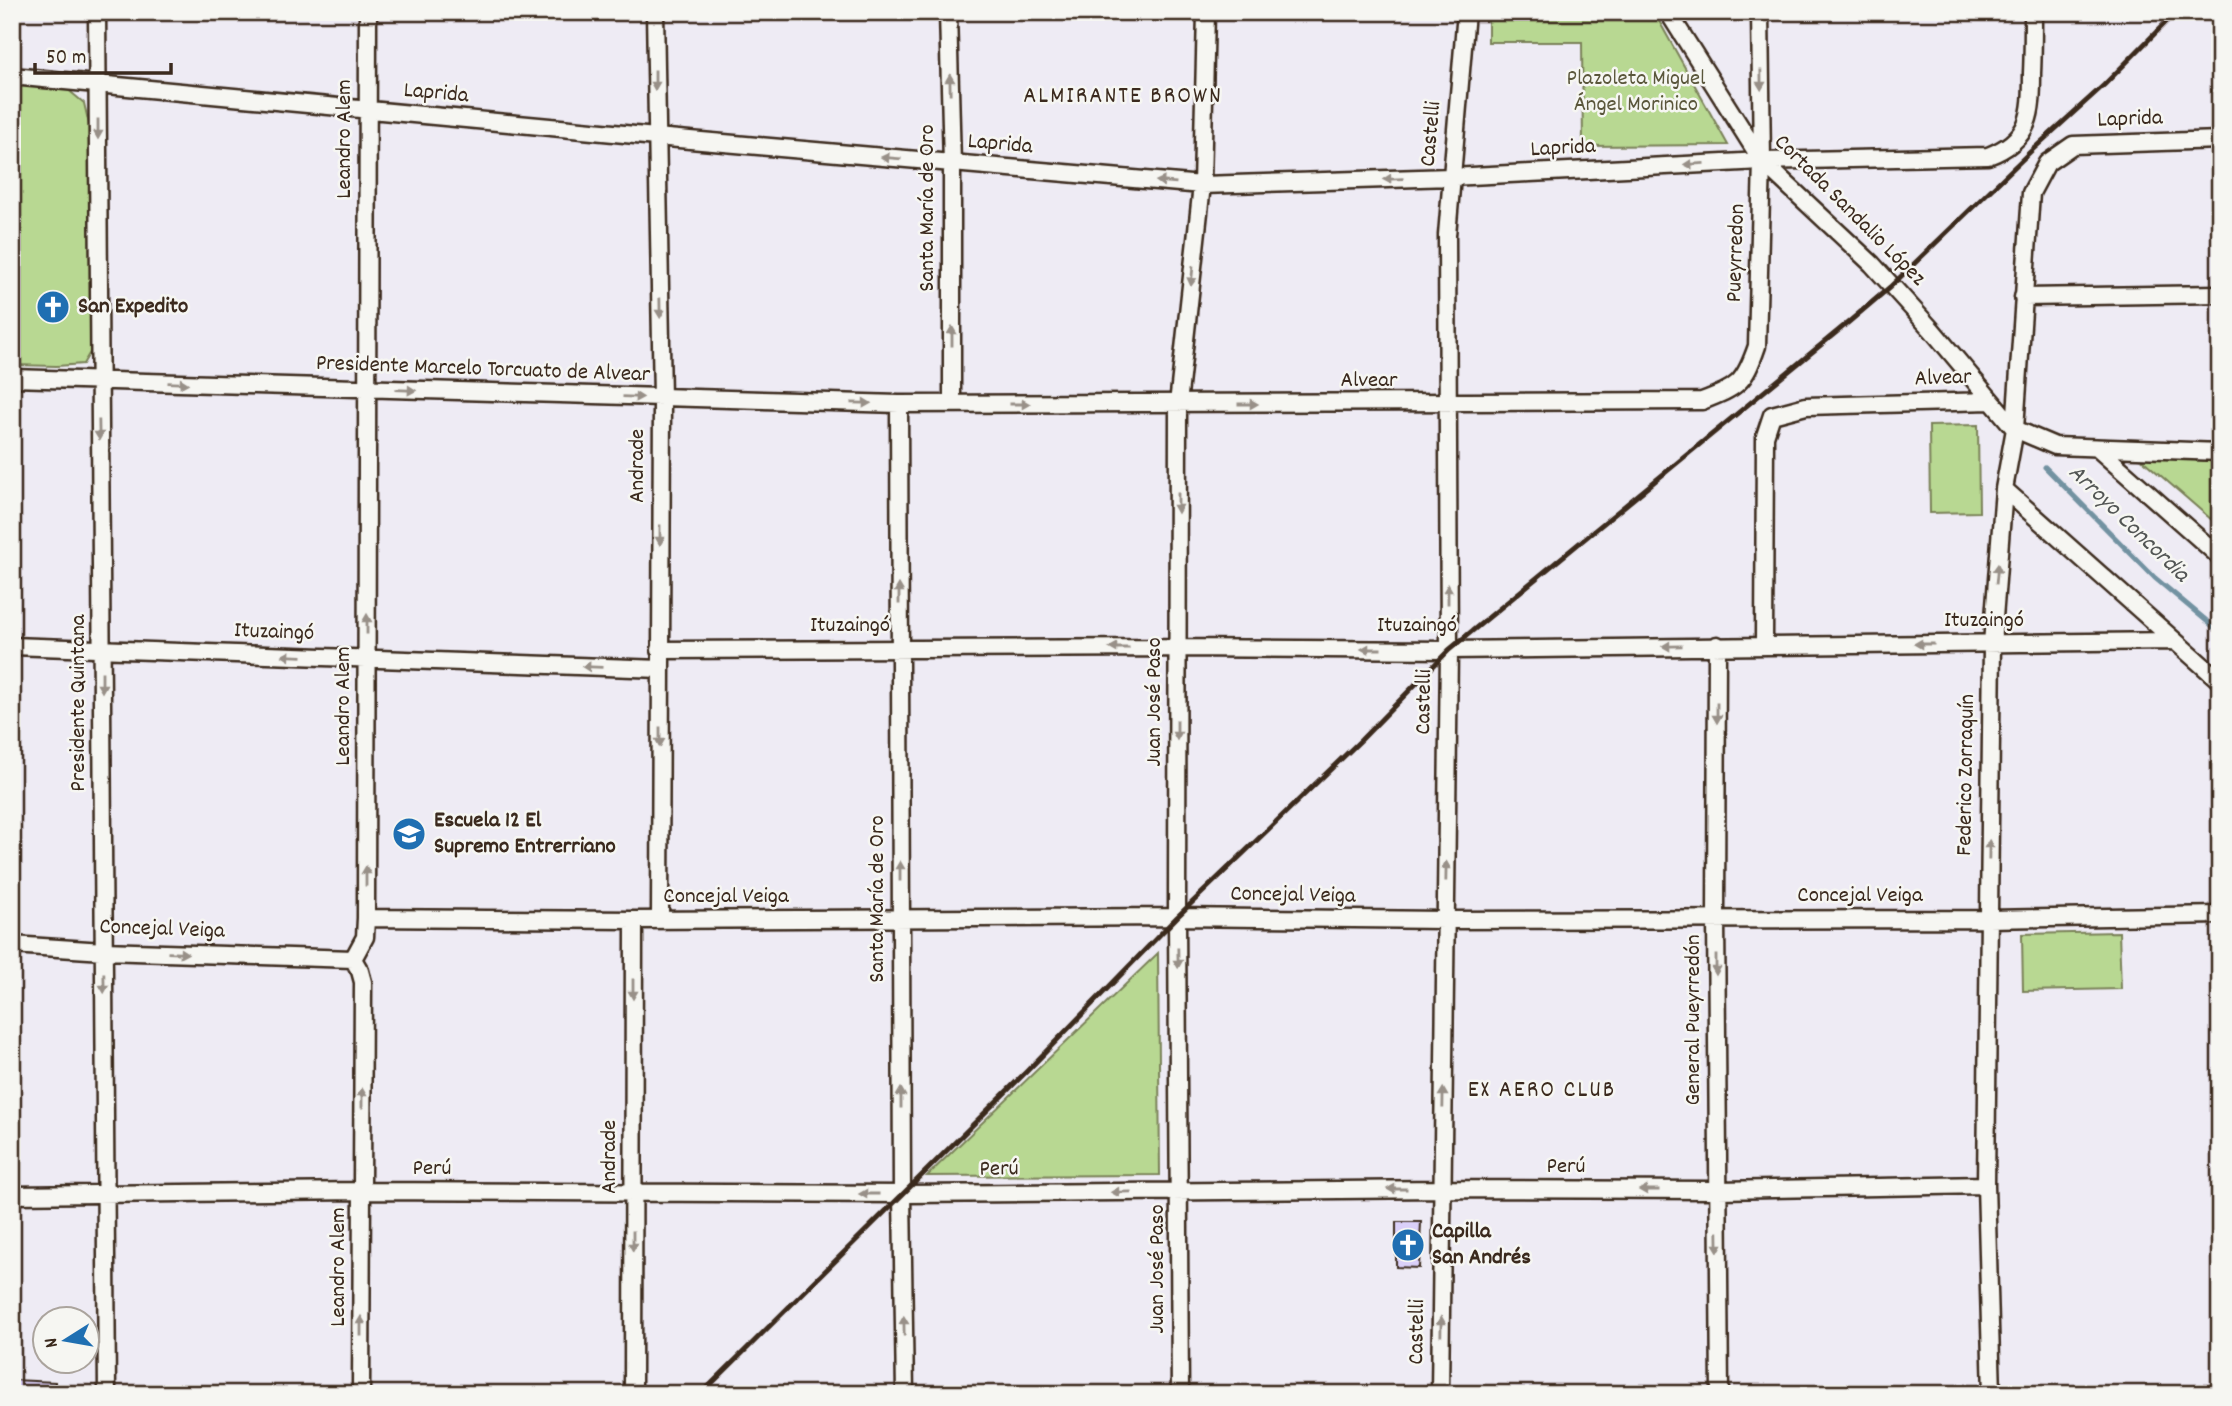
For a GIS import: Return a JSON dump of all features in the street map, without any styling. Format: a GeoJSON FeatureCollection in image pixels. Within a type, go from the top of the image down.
{"type":"FeatureCollection","features":[{"type":"Feature","properties":{"kind":"street","name":"Presidente Quintana"},"geometry":{"type":"LineString","coordinates":[[97,12],[107,1394]]}},
{"type":"Feature","properties":{"kind":"street","name":"Leandro Alem"},"geometry":{"type":"LineString","coordinates":[[361,1394],[363,982],[353,959],[365,937],[366,918],[368,12]]}},
{"type":"Feature","properties":{"kind":"street","name":"Andrade"},"geometry":{"type":"LineString","coordinates":[[655,12],[662,398],[660,920]]}},
{"type":"Feature","properties":{"kind":"street","name":"Santa María de Oro"},"geometry":{"type":"LineString","coordinates":[[948,12],[952,164],[952,404]]}},
{"type":"Feature","properties":{"kind":"street","name":"Juan José Paso"},"geometry":{"type":"LineString","coordinates":[[1180,1394],[1178,404],[1202,185],[1206,12]]}},
{"type":"Feature","properties":{"kind":"street","name":"Castelli"},"geometry":{"type":"LineString","coordinates":[[1440,1394],[1448,650],[1447,235],[1465,12]]}},
{"type":"Feature","properties":{"kind":"street","name":"Cortada Sandalio López"},"geometry":{"type":"LineString","coordinates":[[1668,12],[1762,161],[1872,264],[1932,330],[2014,429]]}},
{"type":"Feature","properties":{"kind":"street"},"geometry":{"type":"LineString","coordinates":[[1760,12],[1762,161]]}},
{"type":"Feature","properties":{"kind":"street","name":"Laprida"},"geometry":{"type":"LineString","coordinates":[[12,76],[656,138],[1202,185],[1451,177],[1762,161],[1988,156],[2006,149],[2021,134],[2032,110],[2033,12]]}},
{"type":"Feature","properties":{"kind":"street","name":"Laprida"},"geometry":{"type":"LineString","coordinates":[[2047,163],[2073,145],[2220,140]]}},
{"type":"Feature","properties":{"kind":"street","name":"Pueyrredon"},"geometry":{"type":"LineString","coordinates":[[1757,346],[1762,161]]}},
{"type":"Feature","properties":{"kind":"street","name":"Federico Zorraquín"},"geometry":{"type":"LineString","coordinates":[[1992,1394],[1986,1185],[1992,644],[2004,489],[2014,429],[2031,193],[2047,163]]}},
{"type":"Feature","properties":{"kind":"street"},"geometry":{"type":"LineString","coordinates":[[2023,297],[2220,295]]}},
{"type":"Feature","properties":{"kind":"street","name":"Alvear"},"geometry":{"type":"LineString","coordinates":[[952,404],[1702,401],[1731,390],[1748,373],[1757,346]]}},
{"type":"Feature","properties":{"kind":"street","name":"Presidente Marcelo Torcuato de Alvear"},"geometry":{"type":"LineString","coordinates":[[12,377],[662,398],[952,404]]}},
{"type":"Feature","properties":{"kind":"street","name":"Alvear"},"geometry":{"type":"LineString","coordinates":[[1764,645],[1765,436],[1772,415],[1806,406],[1991,401]]}},
{"type":"Feature","properties":{"kind":"street","name":"Santa María de Oro"},"geometry":{"type":"LineString","coordinates":[[899,404],[905,1394]]}},
{"type":"Feature","properties":{"kind":"street"},"geometry":{"type":"LineString","coordinates":[[2014,429],[2055,446],[2220,452]]}},
{"type":"Feature","properties":{"kind":"street"},"geometry":{"type":"LineString","coordinates":[[2097,448],[2220,556]]}},
{"type":"Feature","properties":{"kind":"street"},"geometry":{"type":"LineString","coordinates":[[2004,489],[2174,641],[2217,672]]}},
{"type":"Feature","properties":{"kind":"street","name":"Ituzaingó"},"geometry":{"type":"LineString","coordinates":[[660,650],[1448,650],[2174,641]]}},
{"type":"Feature","properties":{"kind":"street","name":"General Pueyrredón"},"geometry":{"type":"LineString","coordinates":[[1717,645],[1720,1394]]}},
{"type":"Feature","properties":{"kind":"street","name":"Ituzaingó"},"geometry":{"type":"LineString","coordinates":[[12,646],[661,669]]}},
{"type":"Feature","properties":{"kind":"street","name":"Concejal Veiga"},"geometry":{"type":"LineString","coordinates":[[366,918],[660,920],[1177,917],[1445,920],[1988,919],[2220,915]]}},
{"type":"Feature","properties":{"kind":"street","name":"Andrade"},"geometry":{"type":"LineString","coordinates":[[633,1394],[634,920]]}},
{"type":"Feature","properties":{"kind":"street","name":"Concejal Veiga"},"geometry":{"type":"LineString","coordinates":[[12,945],[104,951],[353,959]]}},
{"type":"Feature","properties":{"kind":"street","name":"Perú"},"geometry":{"type":"LineString","coordinates":[[12,1195],[362,1191],[902,1194],[1442,1189],[1718,1190],[1986,1185]]}},
{"type":"Feature","properties":{"kind":"green space","name":"Plazoleta Miguel Ángel Morinico"},"geometry":{"type":"Polygon","coordinates":[[[1488,12],[1654,12],[1728,145],[1583,146],[1582,42],[1488,42],[1488,12]]]}},
{"type":"Feature","properties":{"kind":"green space"},"geometry":{"type":"Polygon","coordinates":[[[12,83],[66,88],[84,103],[93,142],[95,344],[83,364],[12,365],[12,83]]]}},
{"type":"Feature","properties":{"kind":"green space"},"geometry":{"type":"Polygon","coordinates":[[[1978,425],[1979,512],[1930,513],[1929,426],[1978,425]]]}},
{"type":"Feature","properties":{"kind":"green space"},"geometry":{"type":"Polygon","coordinates":[[[2137,455],[2220,458],[2220,527],[2137,455]]]}},
{"type":"Feature","properties":{"kind":"green space"},"geometry":{"type":"Polygon","coordinates":[[[2119,932],[2121,989],[2023,991],[2022,934],[2119,932]]]}},
{"type":"Feature","properties":{"kind":"green space"},"geometry":{"type":"Polygon","coordinates":[[[1158,953],[1160,1175],[927,1176],[1158,953]]]}},
{"type":"Feature","properties":{"kind":"building","name":"Capilla San Andrés"},"geometry":{"type":"Polygon","coordinates":[[[1396,1222],[1421,1222],[1419,1268],[1396,1267],[1396,1222]]]}},
{"type":"Feature","properties":{"kind":"building"},"geometry":{"type":"Polygon","coordinates":[[[13,1380],[55,1382],[55,1394],[13,1394],[13,1380]]]}},
{"type":"Feature","properties":{"kind":"waterway","name":"Arroyo Concordia"},"geometry":{"type":"LineString","coordinates":[[2045,467],[2155,578],[2220,632]]}},
{"type":"Feature","properties":{"kind":"railway"},"geometry":{"type":"LineString","coordinates":[[701,1394],[1026,1072],[1177,917],[1361,740],[1449,650],[1890,287],[2104,85],[2176,12]]}},
{"type":"Feature","properties":{"kind":"place","name":"San Expedito"},"geometry":{"type":"Point","coordinates":[53,307]}},
{"type":"Feature","properties":{"kind":"place","name":"Escuela 12 El Supremo Entrerriano"},"geometry":{"type":"Point","coordinates":[409,834]}},
{"type":"Feature","properties":{"kind":"place","name":"Capilla San Andrés"},"geometry":{"type":"Point","coordinates":[1408,1245]}},
{"type":"Feature","properties":{"kind":"district","name":"ALMIRANTE BROWN"},"geometry":{"type":"Point","coordinates":[1123,97]}},
{"type":"Feature","properties":{"kind":"district","name":"EX AERO CLUB"},"geometry":{"type":"Point","coordinates":[1542,1091]}}]}
